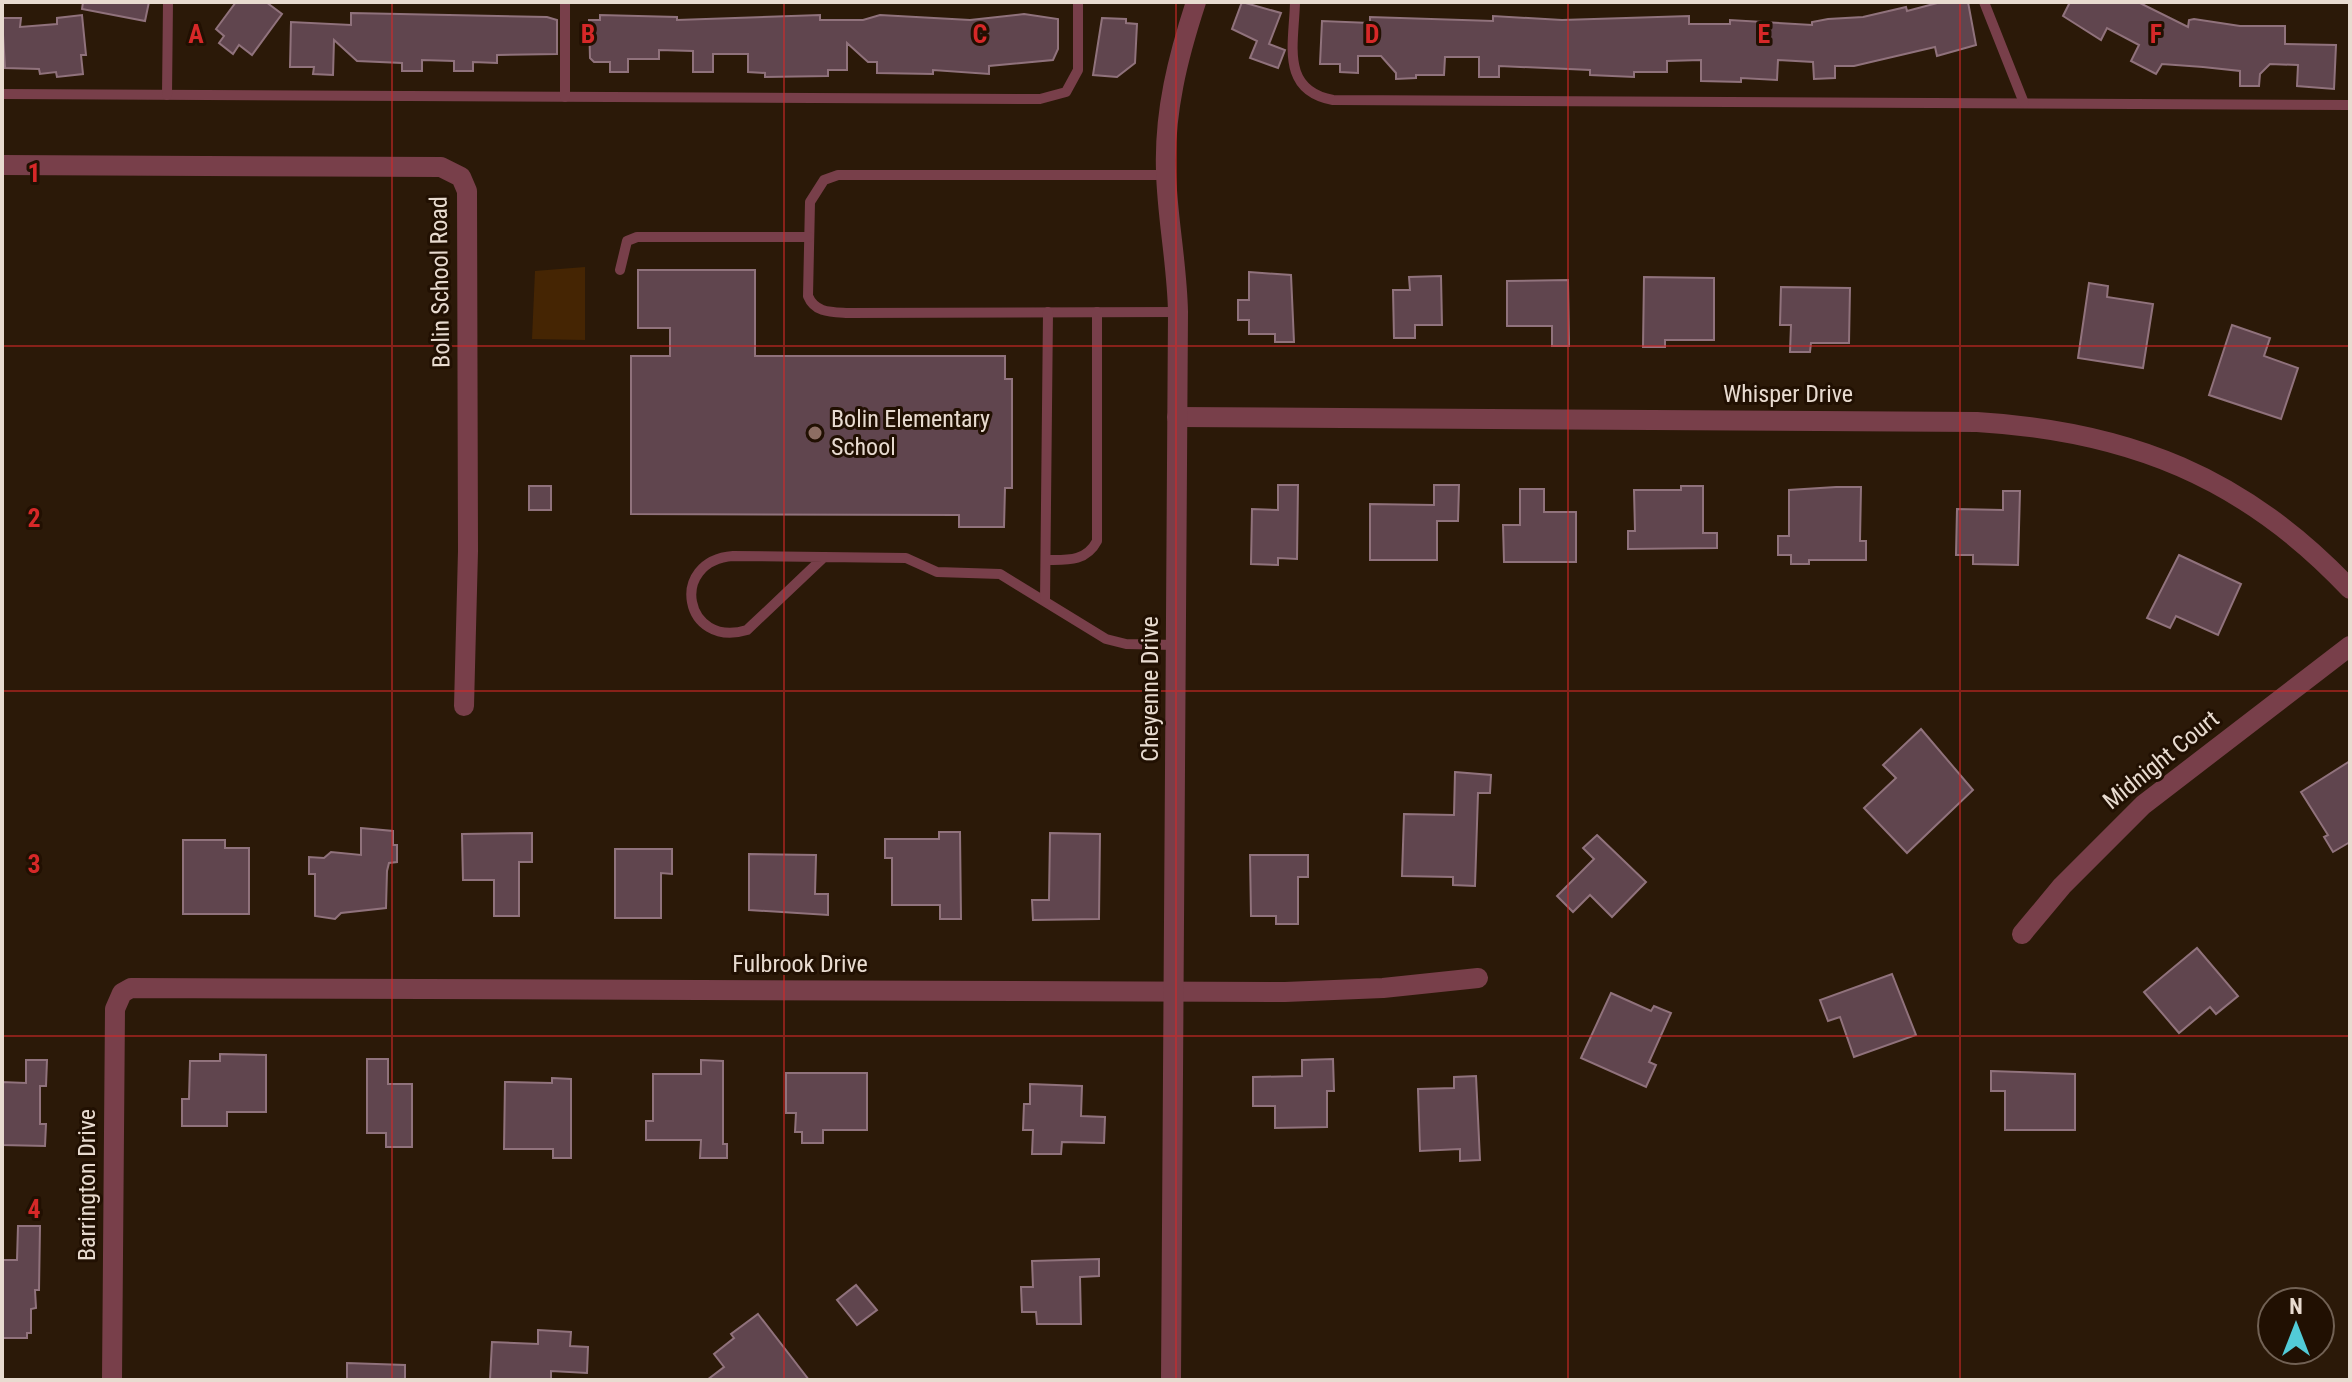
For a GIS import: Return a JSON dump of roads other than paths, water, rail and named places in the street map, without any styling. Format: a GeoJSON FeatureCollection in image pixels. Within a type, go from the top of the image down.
{"type":"FeatureCollection","features":[{"type":"Feature","properties":{"kind":"street","name":"Cheyenne Drive"},"geometry":{"type":"LineString","coordinates":[[1171,1380],[1178,312],[1177,256],[1166,175],[1170,94],[1196,2]]}},
{"type":"Feature","properties":{"kind":"street","name":"Bolin School Road"},"geometry":{"type":"LineString","coordinates":[[2,165],[441,167],[461,177],[467,191],[468,551],[464,706]]}},
{"type":"Feature","properties":{"kind":"street","name":"Whisper Drive"},"geometry":{"type":"LineString","coordinates":[[1177,417],[1962,422],[2059,429],[2141,449],[2211,480],[2286,527],[2350,589]]}},
{"type":"Feature","properties":{"kind":"street","name":"Midnight Court"},"geometry":{"type":"LineString","coordinates":[[2022,934],[2062,886],[2143,805],[2350,646]]}},
{"type":"Feature","properties":{"kind":"street","name":"Fulbrook Drive"},"geometry":{"type":"LineString","coordinates":[[122,993],[142,987],[1333,991],[1478,978]]}},
{"type":"Feature","properties":{"kind":"street","name":"Barrington Drive"},"geometry":{"type":"LineString","coordinates":[[112,1380],[115,1009],[122,993]]}},
{"type":"Feature","properties":{"kind":"lane"},"geometry":{"type":"LineString","coordinates":[[167,95],[168,2]]}},
{"type":"Feature","properties":{"kind":"lane"},"geometry":{"type":"LineString","coordinates":[[565,2],[565,97]]}},
{"type":"Feature","properties":{"kind":"lane"},"geometry":{"type":"LineString","coordinates":[[2,94],[1055,98],[1072,84],[1078,70],[1078,2]]}},
{"type":"Feature","properties":{"kind":"lane"},"geometry":{"type":"LineString","coordinates":[[1295,2],[1294,67],[1299,83],[1307,92],[1333,100],[2350,105]]}},
{"type":"Feature","properties":{"kind":"lane"},"geometry":{"type":"LineString","coordinates":[[1984,2],[2024,103]]}},
{"type":"Feature","properties":{"kind":"lane"},"geometry":{"type":"LineString","coordinates":[[1166,175],[838,175],[824,180],[816,188],[810,202],[808,296],[812,305],[826,312],[1178,312]]}},
{"type":"Feature","properties":{"kind":"lane"},"geometry":{"type":"LineString","coordinates":[[620,270],[627,241],[637,237],[809,237]]}},
{"type":"Feature","properties":{"kind":"lane"},"geometry":{"type":"LineString","coordinates":[[1045,601],[1048,312]]}},
{"type":"Feature","properties":{"kind":"lane"},"geometry":{"type":"LineString","coordinates":[[1046,560],[1077,559],[1092,549],[1097,541],[1097,312]]}},
{"type":"Feature","properties":{"kind":"lane"},"geometry":{"type":"LineString","coordinates":[[824,557],[757,622],[734,634],[709,628],[699,619],[691,596],[699,571],[720,557],[733,556],[824,557],[906,558],[937,572],[990,572],[1106,639],[1126,644],[1176,645]]}},
{"type":"Feature","properties":{"kind":"place","name":"Bolin Elementary School"},"geometry":{"type":"Point","coordinates":[815,433]}}]}
